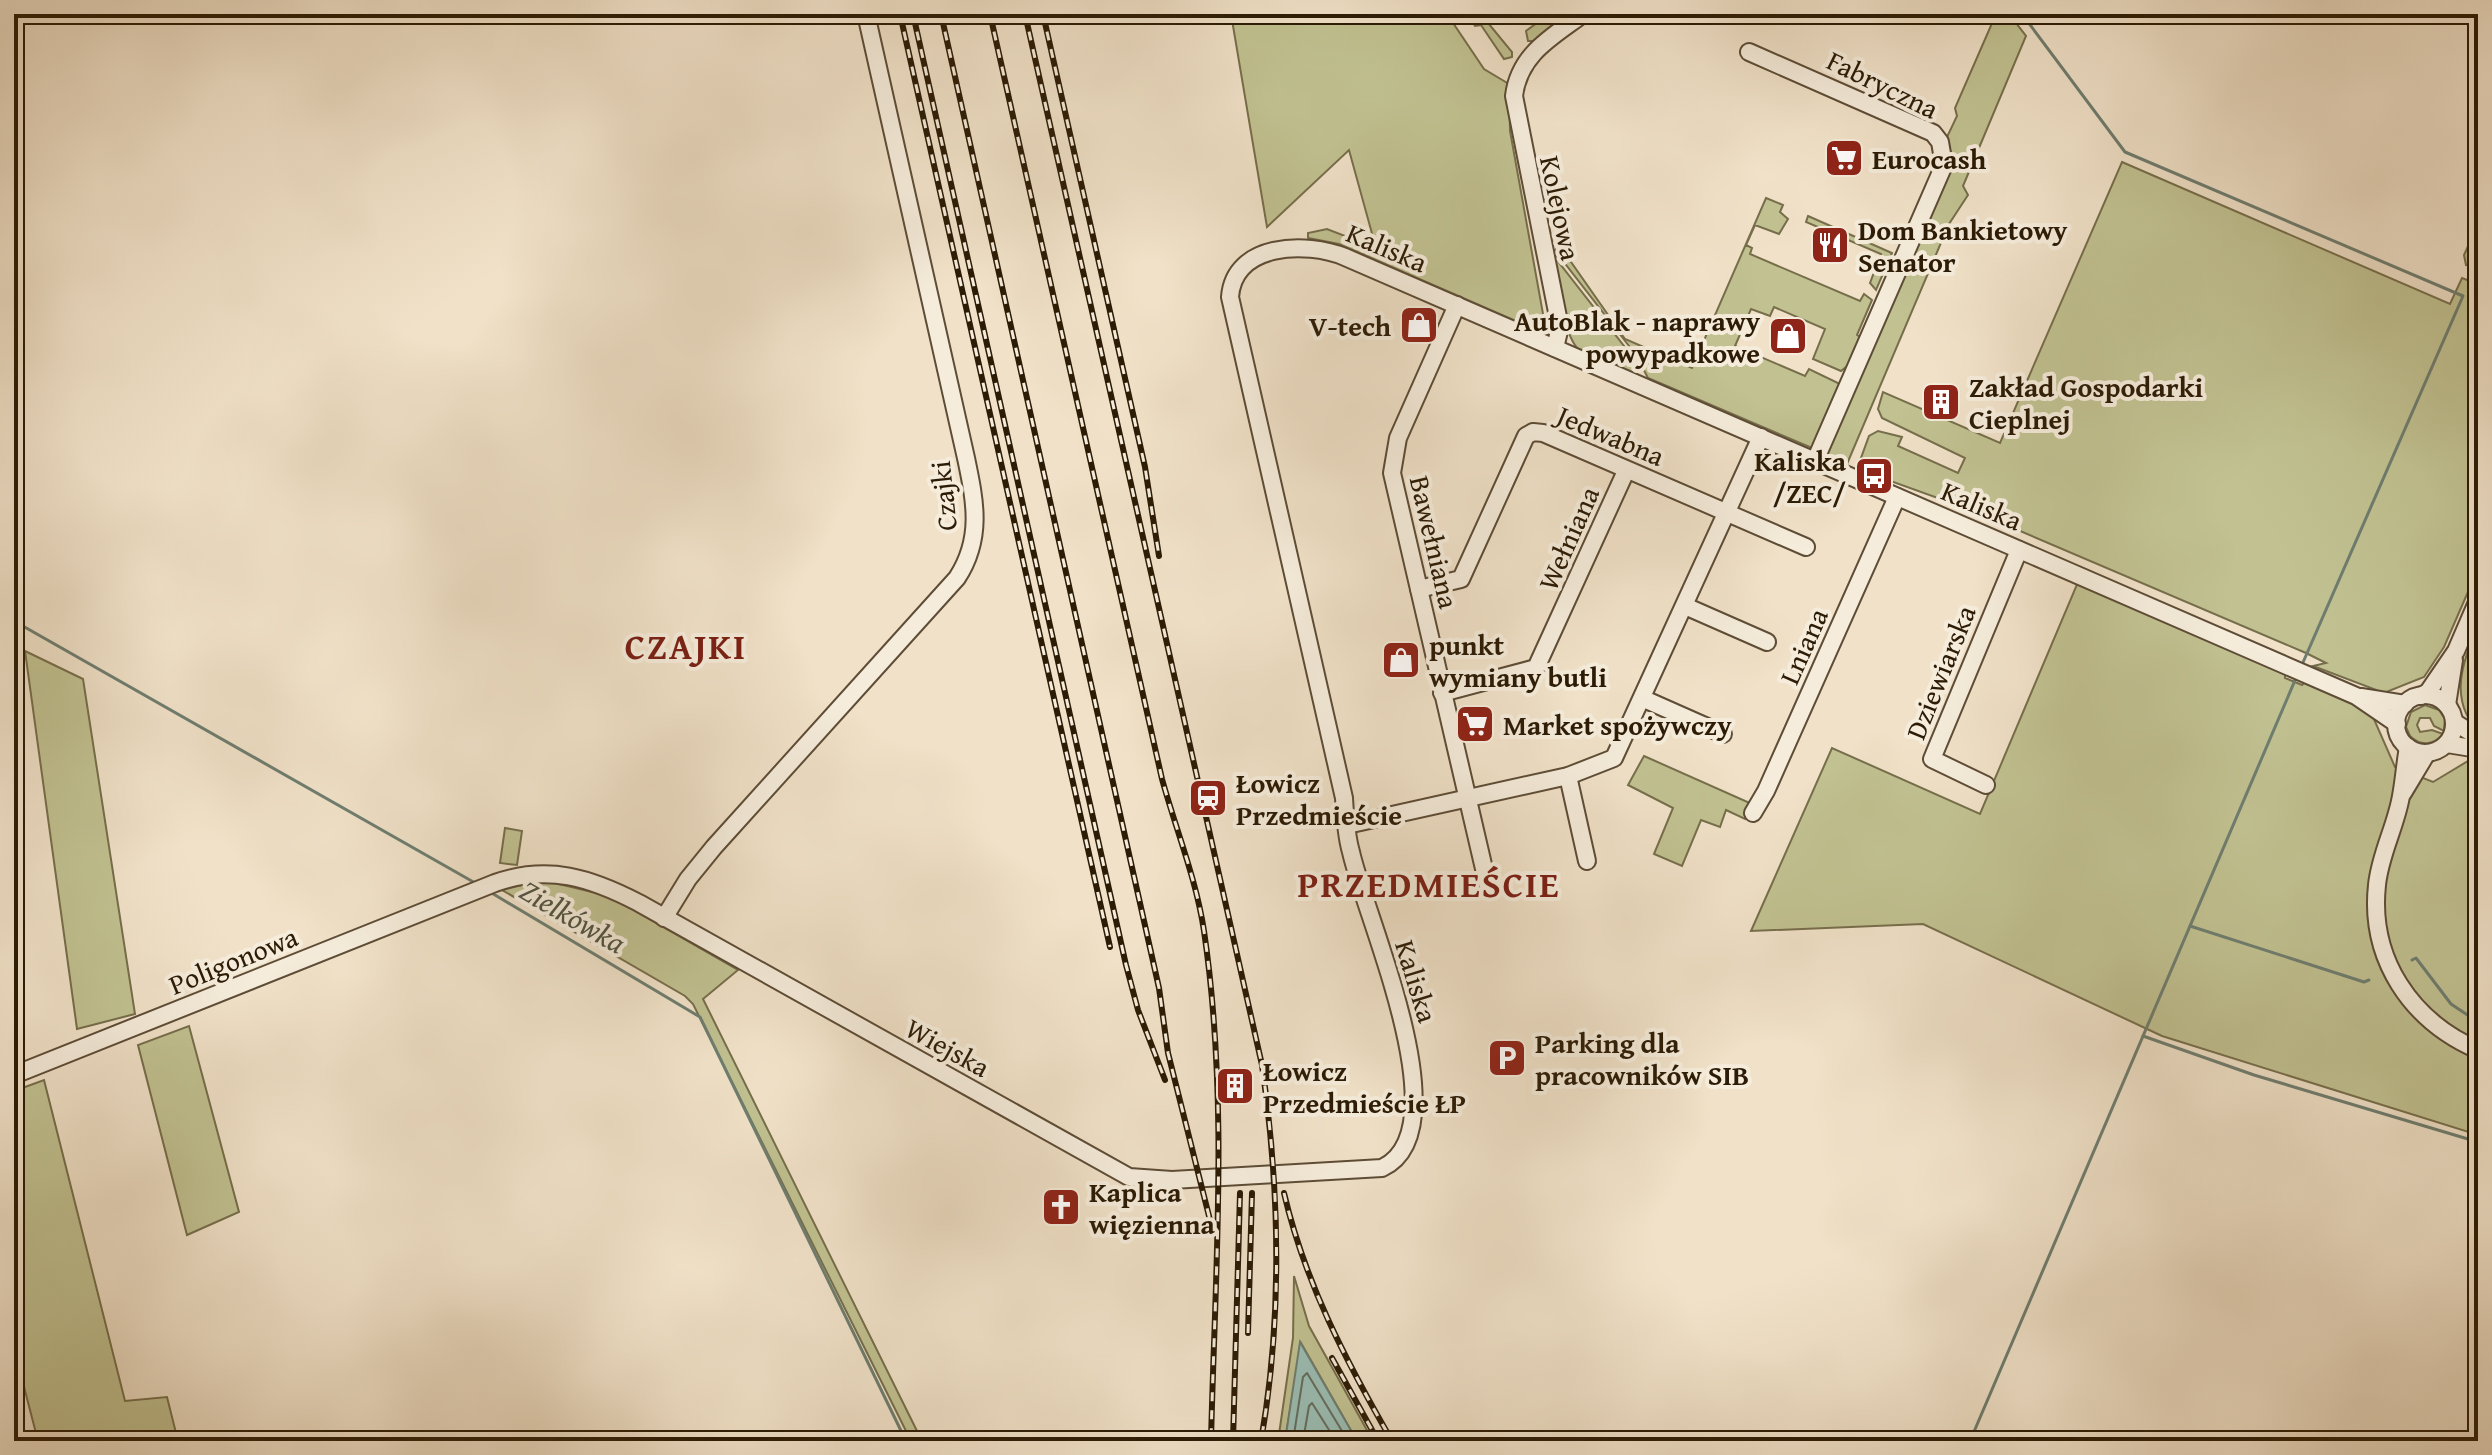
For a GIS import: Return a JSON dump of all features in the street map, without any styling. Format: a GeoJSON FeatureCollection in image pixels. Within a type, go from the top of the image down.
{"type":"FeatureCollection","features":[{"type":"Feature","properties":{"kind":"street","name":"Czajki"},"geometry":{"type":"LineString","coordinates":[[664,918],[688,879],[714,847],[957,578],[975,538],[974,495],[866,14]]}},
{"type":"Feature","properties":{"kind":"street","name":"Kolejowa"},"geometry":{"type":"LineString","coordinates":[[1555,348],[1560,327],[1515,106],[1518,77],[1532,53],[1583,14]]}},
{"type":"Feature","properties":{"kind":"street","name":"Fabryczna"},"geometry":{"type":"LineString","coordinates":[[1749,52],[1933,133],[1944,154],[1944,165],[1815,461]]}},
{"type":"Feature","properties":{"kind":"street","name":"Kaliska"},"geometry":{"type":"LineString","coordinates":[[1397,1161],[1406,1145],[1413,1101],[1410,1046],[1353,861],[1231,289],[1235,275],[1249,262],[1280,250],[1313,247],[1329,250],[2356,696],[2397,724]]}},
{"type":"Feature","properties":{"kind":"street","name":"Bawełniana"},"geometry":{"type":"LineString","coordinates":[[1457,305],[1392,457],[1392,473],[1488,886]]}},
{"type":"Feature","properties":{"kind":"street","name":"Jedwabna"},"geometry":{"type":"LineString","coordinates":[[1419,589],[1461,579],[1526,436],[1533,432],[1543,433],[1806,547]]}},
{"type":"Feature","properties":{"kind":"street"},"geometry":{"type":"LineString","coordinates":[[1347,825],[1568,776],[1614,758],[1644,699],[1761,437]]}},
{"type":"Feature","properties":{"kind":"street","name":"Wełniana"},"geometry":{"type":"LineString","coordinates":[[1442,693],[1536,668],[1626,471]]}},
{"type":"Feature","properties":{"kind":"street","name":"Lniana"},"geometry":{"type":"LineString","coordinates":[[1753,813],[1766,791],[1897,497]]}},
{"type":"Feature","properties":{"kind":"street","name":"Dziewiarska"},"geometry":{"type":"LineString","coordinates":[[1986,785],[1932,759],[2019,550]]}},
{"type":"Feature","properties":{"kind":"street"},"geometry":{"type":"LineString","coordinates":[[2427,753],[2408,747],[2398,735],[2397,724],[2405,704],[2428,692],[2456,651],[2478,600]]}},
{"type":"Feature","properties":{"kind":"street"},"geometry":{"type":"LineString","coordinates":[[1685,606],[1767,642]]}},
{"type":"Feature","properties":{"kind":"street"},"geometry":{"type":"LineString","coordinates":[[2456,651],[2447,705],[2454,722],[2478,737]]}},
{"type":"Feature","properties":{"kind":"street","name":"Kaliska"},"geometry":{"type":"LineString","coordinates":[[2356,696],[2405,704]]}},
{"type":"Feature","properties":{"kind":"street"},"geometry":{"type":"LineString","coordinates":[[2421,696],[2433,696],[2447,705]]}},
{"type":"Feature","properties":{"kind":"street"},"geometry":{"type":"LineString","coordinates":[[1644,699],[1723,734]]}},
{"type":"Feature","properties":{"kind":"street"},"geometry":{"type":"LineString","coordinates":[[2447,744],[2454,722]]}},
{"type":"Feature","properties":{"kind":"street"},"geometry":{"type":"LineString","coordinates":[[2401,796],[2427,753],[2447,744],[2478,749]]}},
{"type":"Feature","properties":{"kind":"street"},"geometry":{"type":"LineString","coordinates":[[2408,747],[2401,796],[2377,887],[2379,939],[2391,972],[2414,1006],[2442,1031],[2478,1050]]}},
{"type":"Feature","properties":{"kind":"street"},"geometry":{"type":"LineString","coordinates":[[1568,776],[1587,861]]}},
{"type":"Feature","properties":{"kind":"street","name":"Wiejska"},"geometry":{"type":"LineString","coordinates":[[495,883],[525,874],[559,873],[603,885],[1129,1177],[1172,1180],[1281,1175],[1382,1168],[1397,1161]]}},
{"type":"Feature","properties":{"kind":"street","name":"Poligonowa"},"geometry":{"type":"LineString","coordinates":[[14,1075],[495,883]]}},
{"type":"Feature","properties":{"kind":"green space"},"geometry":{"type":"Polygon","coordinates":[[[1231,14],[1447,14],[1484,69],[1509,84],[1510,131],[1545,325],[1530,327],[1339,244],[1308,238],[1308,233],[1327,229],[1376,248],[1349,150],[1267,227],[1231,14]]]}},
{"type":"Feature","properties":{"kind":"green space"},"geometry":{"type":"Polygon","coordinates":[[[1468,14],[1484,18],[1512,52],[1512,57],[1504,59],[1481,25],[1475,26],[1468,14]]]}},
{"type":"Feature","properties":{"kind":"green space"},"geometry":{"type":"Polygon","coordinates":[[[1549,14],[1569,14],[1534,41],[1528,41],[1526,31],[1549,14]]]}},
{"type":"Feature","properties":{"kind":"green space"},"geometry":{"type":"Polygon","coordinates":[[[1996,14],[2009,14],[2026,36],[1963,186],[1968,195],[1949,224],[1847,464],[1828,457],[1828,447],[1952,158],[1947,137],[1957,116],[1955,108],[1996,14]]]}},
{"type":"Feature","properties":{"kind":"green space"},"geometry":{"type":"Polygon","coordinates":[[[2122,162],[2450,304],[2462,278],[2478,284],[2478,569],[2444,647],[2424,677],[2384,693],[2313,666],[2326,663],[2306,653],[1971,510],[1857,469],[1869,436],[1878,431],[1902,437],[1898,446],[1958,473],[1965,458],[1882,418],[1878,409],[1883,392],[2000,443],[2122,162]]]}},
{"type":"Feature","properties":{"kind":"green space"},"geometry":{"type":"Polygon","coordinates":[[[1766,198],[1783,205],[1780,212],[1788,219],[1779,234],[1755,225],[1746,245],[1752,248],[1750,254],[1860,301],[1864,294],[1872,300],[1857,335],[1863,339],[1851,363],[1841,371],[1813,359],[1825,329],[1774,307],[1770,316],[1751,309],[1735,346],[1805,376],[1809,369],[1840,384],[1812,448],[1648,378],[1636,355],[1560,257],[1557,242],[1625,339],[1692,368],[1766,198]]]}},
{"type":"Feature","properties":{"kind":"green space"},"geometry":{"type":"Polygon","coordinates":[[[1808,216],[1892,253],[1876,290],[1870,283],[1881,254],[1806,222],[1808,216]]]}},
{"type":"Feature","properties":{"kind":"green space"},"geometry":{"type":"Polygon","coordinates":[[[2478,224],[2478,266],[2466,265],[2464,255],[2478,224]]]}},
{"type":"Feature","properties":{"kind":"green space"},"geometry":{"type":"Polygon","coordinates":[[[1555,250],[1557,260],[1631,355],[1637,375],[1592,358],[1573,342],[1561,304],[1552,253],[1555,250]]]}},
{"type":"Feature","properties":{"kind":"green space"},"geometry":{"type":"Polygon","coordinates":[[[2078,582],[2285,673],[2285,678],[2302,685],[2305,682],[2370,710],[2395,767],[2433,782],[2478,755],[2478,1135],[2162,1036],[1923,924],[1751,931],[1832,748],[1980,814],[2078,582]]]}},
{"type":"Feature","properties":{"kind":"green space"},"geometry":{"type":"Polygon","coordinates":[[[2478,625],[2478,731],[2463,706],[2461,679],[2478,625]]]}},
{"type":"Feature","properties":{"kind":"green space"},"geometry":{"type":"Polygon","coordinates":[[[25,651],[83,679],[135,1014],[77,1029],[25,651]]]}},
{"type":"Feature","properties":{"kind":"green space"},"geometry":{"type":"Polygon","coordinates":[[[2425,705],[2439,710],[2445,719],[2444,731],[2434,726],[2430,718],[2420,718],[2417,725],[2420,732],[2432,730],[2443,734],[2427,743],[2414,740],[2406,727],[2411,712],[2425,705]]]}},
{"type":"Feature","properties":{"kind":"green space"},"geometry":{"type":"Polygon","coordinates":[[[1644,756],[1752,804],[1745,819],[1726,810],[1720,827],[1701,820],[1682,866],[1654,854],[1673,808],[1628,785],[1644,756]]]}},
{"type":"Feature","properties":{"kind":"green space"},"geometry":{"type":"Polygon","coordinates":[[[505,828],[522,831],[517,865],[500,863],[505,828]]]}},
{"type":"Feature","properties":{"kind":"green space"},"geometry":{"type":"Polygon","coordinates":[[[542,880],[609,896],[738,970],[703,999],[922,1441],[911,1441],[693,1004],[685,996],[502,890],[542,880]]]}},
{"type":"Feature","properties":{"kind":"green space"},"geometry":{"type":"Polygon","coordinates":[[[189,1026],[239,1212],[187,1235],[138,1045],[189,1026]]]}},
{"type":"Feature","properties":{"kind":"green space"},"geometry":{"type":"Polygon","coordinates":[[[44,1080],[125,1401],[167,1397],[178,1441],[38,1441],[14,1348],[14,1091],[44,1080]]]}},
{"type":"Feature","properties":{"kind":"green space"},"geometry":{"type":"Polygon","coordinates":[[[1294,1276],[1309,1326],[1373,1441],[1357,1441],[1301,1343],[1285,1441],[1278,1441],[1293,1338],[1294,1276]]]}},
{"type":"Feature","properties":{"kind":"water"},"geometry":{"type":"Polygon","coordinates":[[[1300,1342],[1357,1441],[1285,1441],[1300,1342]]]}},
{"type":"Feature","properties":{"kind":"waterway"},"geometry":{"type":"LineString","coordinates":[[2022,14],[2125,152],[2463,296],[2301,667]]}},
{"type":"Feature","properties":{"kind":"waterway","name":"Zielkówka"},"geometry":{"type":"LineString","coordinates":[[14,621],[477,884]]}},
{"type":"Feature","properties":{"kind":"waterway"},"geometry":{"type":"LineString","coordinates":[[1970,1441],[2296,678]]}},
{"type":"Feature","properties":{"kind":"waterway","name":"Zielkówka"},"geometry":{"type":"LineString","coordinates":[[490,892],[700,1017],[906,1441]]}},
{"type":"Feature","properties":{"kind":"waterway"},"geometry":{"type":"LineString","coordinates":[[2190,926],[2364,982],[2369,980]]}},
{"type":"Feature","properties":{"kind":"waterway"},"geometry":{"type":"LineString","coordinates":[[2412,960],[2416,958],[2451,1004],[2478,1022]]}},
{"type":"Feature","properties":{"kind":"waterway"},"geometry":{"type":"LineString","coordinates":[[2143,1036],[2254,1075],[2478,1142]]}},
{"type":"Feature","properties":{"kind":"railway"},"geometry":{"type":"LineString","coordinates":[[900,14],[1110,947]]}},
{"type":"Feature","properties":{"kind":"railway"},"geometry":{"type":"LineString","coordinates":[[913,14],[1126,965],[1138,1010],[1165,1080]]}},
{"type":"Feature","properties":{"kind":"railway"},"geometry":{"type":"LineString","coordinates":[[941,14],[1159,988],[1168,1053],[1212,1228]]}},
{"type":"Feature","properties":{"kind":"railway"},"geometry":{"type":"LineString","coordinates":[[990,14],[1162,779],[1191,873],[1204,931],[1212,995],[1218,1122],[1211,1441]]}},
{"type":"Feature","properties":{"kind":"railway"},"geometry":{"type":"LineString","coordinates":[[1025,14],[1262,1065],[1273,1159],[1276,1300],[1261,1441]]}},
{"type":"Feature","properties":{"kind":"railway"},"geometry":{"type":"LineString","coordinates":[[1043,14],[1145,467],[1159,556]]}},
{"type":"Feature","properties":{"kind":"railway"},"geometry":{"type":"LineString","coordinates":[[1233,1441],[1240,1193]]}},
{"type":"Feature","properties":{"kind":"railway"},"geometry":{"type":"LineString","coordinates":[[1248,1333],[1252,1193]]}},
{"type":"Feature","properties":{"kind":"railway"},"geometry":{"type":"LineString","coordinates":[[1284,1193],[1315,1290],[1392,1441]]}},
{"type":"Feature","properties":{"kind":"railway"},"geometry":{"type":"LineString","coordinates":[[1332,1358],[1377,1439]]}},
{"type":"Feature","properties":{"kind":"place","name":"Eurocash"},"geometry":{"type":"Point","coordinates":[1844,158]}},
{"type":"Feature","properties":{"kind":"place","name":"Dom Bankietowy Senator"},"geometry":{"type":"Point","coordinates":[1830,245]}},
{"type":"Feature","properties":{"kind":"place","name":"V-tech"},"geometry":{"type":"Point","coordinates":[1419,325]}},
{"type":"Feature","properties":{"kind":"place","name":"AutoBlak - naprawy powypadkowe"},"geometry":{"type":"Point","coordinates":[1788,336]}},
{"type":"Feature","properties":{"kind":"place","name":"Zakład Gospodarki Cieplnej"},"geometry":{"type":"Point","coordinates":[1941,402]}},
{"type":"Feature","properties":{"kind":"place","name":"Kaliska /ZEC/"},"geometry":{"type":"Point","coordinates":[1874,476]}},
{"type":"Feature","properties":{"kind":"place","name":"punkt wymiany butli"},"geometry":{"type":"Point","coordinates":[1401,660]}},
{"type":"Feature","properties":{"kind":"place","name":"Market spożywczy"},"geometry":{"type":"Point","coordinates":[1475,724]}},
{"type":"Feature","properties":{"kind":"place","name":"Łowicz Przedmieście"},"geometry":{"type":"Point","coordinates":[1208,798]}},
{"type":"Feature","properties":{"kind":"place","name":"Parking dla pracowników SIB"},"geometry":{"type":"Point","coordinates":[1507,1058]}},
{"type":"Feature","properties":{"kind":"place","name":"Łowicz Przedmieście ŁP"},"geometry":{"type":"Point","coordinates":[1235,1086]}},
{"type":"Feature","properties":{"kind":"place","name":"Kaplica więzienna"},"geometry":{"type":"Point","coordinates":[1061,1207]}},
{"type":"Feature","properties":{"kind":"district","name":"CZAJKI"},"geometry":{"type":"Point","coordinates":[686,645]}},
{"type":"Feature","properties":{"kind":"district","name":"PRZEDMIEŚCIE"},"geometry":{"type":"Point","coordinates":[1429,883]}}]}
